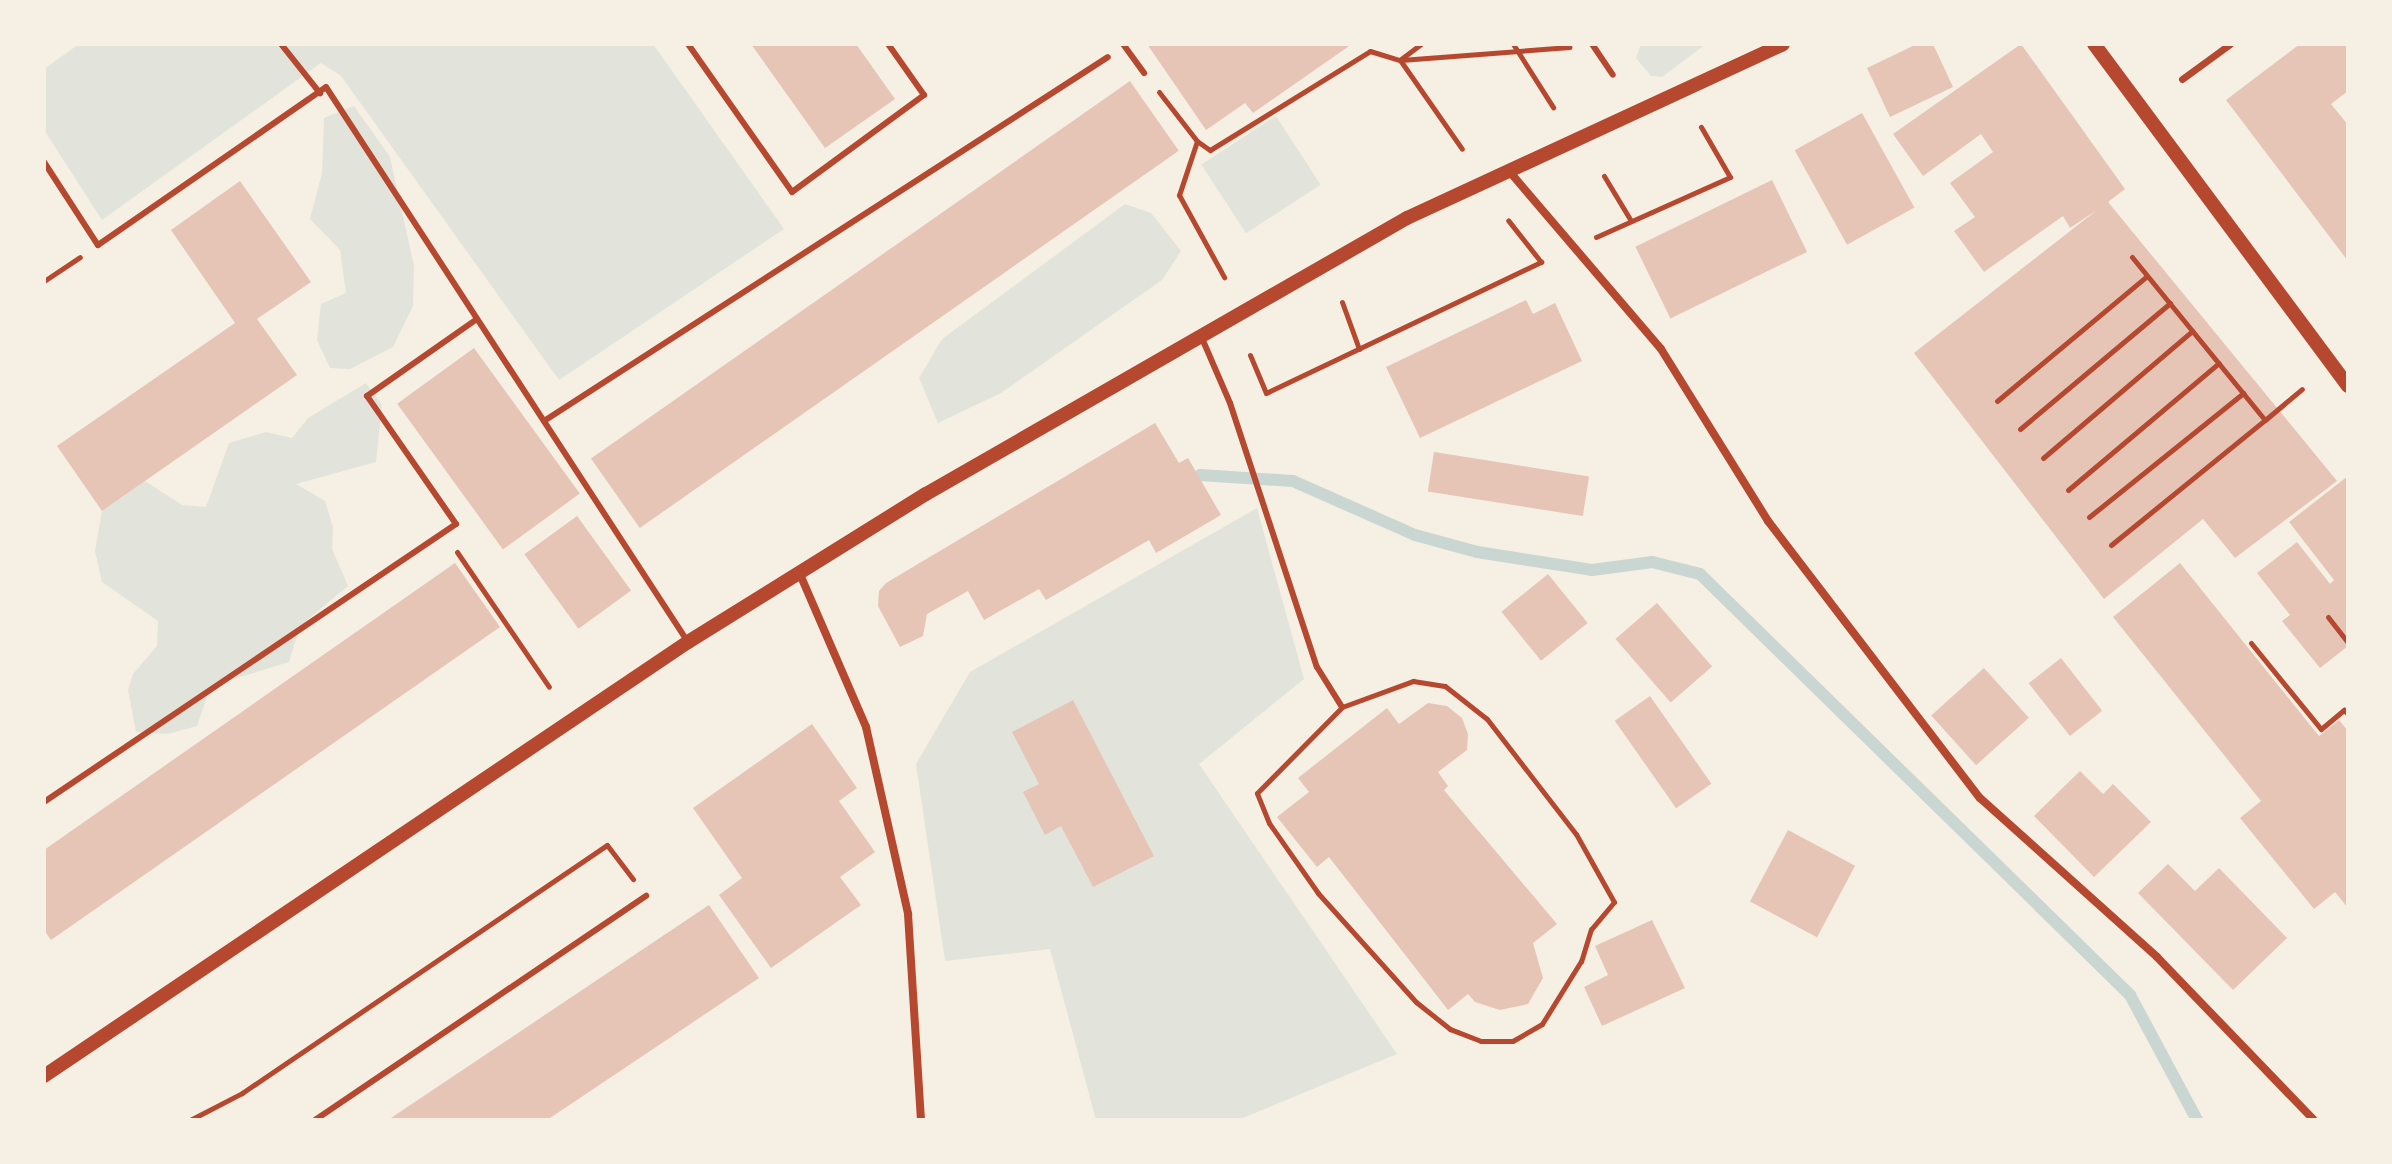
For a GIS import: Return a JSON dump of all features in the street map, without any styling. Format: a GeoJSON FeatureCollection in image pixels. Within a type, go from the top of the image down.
{"type":"FeatureCollection","features":[{"type":"Feature","properties":{"kind":"street"},"geometry":{"type":"LineString","coordinates":[[44,1076],[688,642],[799,572],[1407,218],[1783,44]]}},
{"type":"Feature","properties":{"kind":"street"},"geometry":{"type":"LineString","coordinates":[[2094,44],[2348,386]]}},
{"type":"Feature","properties":{"kind":"street"},"geometry":{"type":"LineString","coordinates":[[2182,79],[2230,44]]}},
{"type":"Feature","properties":{"kind":"street"},"geometry":{"type":"LineString","coordinates":[[1509,171],[1661,349],[1768,521],[1980,798],[2157,957],[2314,1120]]}},
{"type":"Feature","properties":{"kind":"street"},"geometry":{"type":"LineString","coordinates":[[799,572],[866,727],[908,914],[921,1120]]}},
{"type":"Feature","properties":{"kind":"lane"},"geometry":{"type":"LineString","coordinates":[[281,44],[319,92]]}},
{"type":"Feature","properties":{"kind":"lane"},"geometry":{"type":"LineString","coordinates":[[688,44],[792,192],[924,95],[888,44]]}},
{"type":"Feature","properties":{"kind":"lane"},"geometry":{"type":"LineString","coordinates":[[1123,44],[1144,73]]}},
{"type":"Feature","properties":{"kind":"lane"},"geometry":{"type":"LineString","coordinates":[[1592,44],[1613,75]]}},
{"type":"Feature","properties":{"kind":"lane"},"geometry":{"type":"LineString","coordinates":[[544,421],[1108,57]]}},
{"type":"Feature","properties":{"kind":"lane"},"geometry":{"type":"LineString","coordinates":[[44,162],[98,245],[326,87],[688,642]]}},
{"type":"Feature","properties":{"kind":"lane"},"geometry":{"type":"LineString","coordinates":[[44,802],[456,524],[367,396],[477,319]]}},
{"type":"Feature","properties":{"kind":"lane"},"geometry":{"type":"LineString","coordinates":[[1201,336],[1248,459],[1317,667],[1342,707]]}},
{"type":"Feature","properties":{"kind":"lane"},"geometry":{"type":"LineString","coordinates":[[315,1120],[646,896]]}},
{"type":"Feature","properties":{"kind":"path"},"geometry":{"type":"LineString","coordinates":[[1400,60],[1421,44]]}},
{"type":"Feature","properties":{"kind":"path"},"geometry":{"type":"LineString","coordinates":[[1513,44],[1553,107]]}},
{"type":"Feature","properties":{"kind":"path"},"geometry":{"type":"LineString","coordinates":[[1144,73],[1197,141],[1210,150],[1370,51],[1400,60],[1518,53],[1592,44]]}},
{"type":"Feature","properties":{"kind":"path"},"geometry":{"type":"LineString","coordinates":[[1400,60],[1462,149]]}},
{"type":"Feature","properties":{"kind":"path"},"geometry":{"type":"LineString","coordinates":[[1250,355],[1266,393],[1572,247],[1730,177],[1701,127]]}},
{"type":"Feature","properties":{"kind":"path"},"geometry":{"type":"LineString","coordinates":[[1197,141],[1179,195],[1224,277]]}},
{"type":"Feature","properties":{"kind":"path"},"geometry":{"type":"LineString","coordinates":[[1604,176],[1631,221]]}},
{"type":"Feature","properties":{"kind":"path"},"geometry":{"type":"LineString","coordinates":[[1508,220],[1541,262]]}},
{"type":"Feature","properties":{"kind":"path"},"geometry":{"type":"LineString","coordinates":[[44,281],[98,245]]}},
{"type":"Feature","properties":{"kind":"path"},"geometry":{"type":"LineString","coordinates":[[2132,257],[2265,420]]}},
{"type":"Feature","properties":{"kind":"path"},"geometry":{"type":"LineString","coordinates":[[1997,401],[2147,276]]}},
{"type":"Feature","properties":{"kind":"path"},"geometry":{"type":"LineString","coordinates":[[1342,302],[1359,349]]}},
{"type":"Feature","properties":{"kind":"path"},"geometry":{"type":"LineString","coordinates":[[2020,429],[2170,303]]}},
{"type":"Feature","properties":{"kind":"path"},"geometry":{"type":"LineString","coordinates":[[2043,458],[2192,331]]}},
{"type":"Feature","properties":{"kind":"path"},"geometry":{"type":"LineString","coordinates":[[2068,490],[2219,363]]}},
{"type":"Feature","properties":{"kind":"path"},"geometry":{"type":"LineString","coordinates":[[2111,545],[2302,389]]}},
{"type":"Feature","properties":{"kind":"path"},"geometry":{"type":"LineString","coordinates":[[2089,517],[2243,393]]}},
{"type":"Feature","properties":{"kind":"path"},"geometry":{"type":"LineString","coordinates":[[444,533],[549,687]]}},
{"type":"Feature","properties":{"kind":"path"},"geometry":{"type":"LineString","coordinates":[[2328,617],[2348,643]]}},
{"type":"Feature","properties":{"kind":"path"},"geometry":{"type":"LineString","coordinates":[[2251,643],[2321,729],[2344,710],[2348,714]]}},
{"type":"Feature","properties":{"kind":"path"},"geometry":{"type":"LineString","coordinates":[[1413,681],[1445,686],[1468,703],[1576,834],[1614,902],[1591,929],[1581,961],[1542,1024],[1512,1041],[1481,1041],[1450,1029],[1416,1002],[1318,893],[1269,823],[1257,793],[1264,781],[1342,707],[1413,681]]}},
{"type":"Feature","properties":{"kind":"path"},"geometry":{"type":"LineString","coordinates":[[190,1120],[242,1093],[607,845],[646,896]]}},
{"type":"Feature","properties":{"kind":"shaded area"},"geometry":{"type":"Polygon","coordinates":[[[79,44],[653,44],[784,229],[559,380],[341,76],[321,63],[102,220],[44,130],[44,69],[79,44]]]}},
{"type":"Feature","properties":{"kind":"shaded area"},"geometry":{"type":"Polygon","coordinates":[[[1641,44],[1706,44],[1662,77],[1651,76],[1636,58],[1641,44]]]}},
{"type":"Feature","properties":{"kind":"shaded area"},"geometry":{"type":"Polygon","coordinates":[[[354,106],[390,157],[414,266],[413,306],[393,347],[350,369],[330,368],[317,340],[321,304],[346,293],[340,250],[310,219],[322,173],[324,118],[354,106]]]}},
{"type":"Feature","properties":{"kind":"shaded area"},"geometry":{"type":"Polygon","coordinates":[[[1276,116],[1321,185],[1246,233],[1201,164],[1276,116]]]}},
{"type":"Feature","properties":{"kind":"shaded area"},"geometry":{"type":"Polygon","coordinates":[[[1125,204],[1151,213],[1181,251],[1162,280],[1001,393],[938,423],[919,378],[942,339],[1125,204]]]}},
{"type":"Feature","properties":{"kind":"shaded area"},"geometry":{"type":"Polygon","coordinates":[[[366,383],[382,405],[376,462],[296,484],[325,501],[333,527],[332,549],[348,586],[300,626],[289,662],[211,686],[197,726],[168,734],[136,732],[128,690],[133,674],[157,646],[158,621],[102,582],[95,551],[102,511],[145,481],[182,505],[206,507],[229,443],[266,432],[292,438],[308,418],[366,383]]]}},
{"type":"Feature","properties":{"kind":"shaded area"},"geometry":{"type":"Polygon","coordinates":[[[1257,508],[1304,679],[1199,764],[1397,1054],[1238,1120],[1096,1120],[1050,949],[945,961],[916,764],[970,672],[1257,508]]]}},
{"type":"Feature","properties":{"kind":"building"},"geometry":{"type":"Polygon","coordinates":[[[751,44],[856,44],[895,99],[825,148],[751,44]]]}},
{"type":"Feature","properties":{"kind":"building"},"geometry":{"type":"Polygon","coordinates":[[[1147,44],[1352,44],[1253,113],[1245,103],[1206,130],[1147,44]]]}},
{"type":"Feature","properties":{"kind":"building"},"geometry":{"type":"Polygon","coordinates":[[[1917,44],[1933,44],[1953,87],[1890,117],[1867,68],[1917,44]]]}},
{"type":"Feature","properties":{"kind":"building"},"geometry":{"type":"Polygon","coordinates":[[[2021,44],[2125,189],[2108,202],[2337,481],[2235,558],[2203,519],[2104,599],[1914,353],[2097,210],[2070,228],[2063,216],[1984,272],[1954,231],[1975,217],[1950,183],[1993,152],[1981,134],[1923,176],[1893,134],[2021,44]]]}},
{"type":"Feature","properties":{"kind":"building"},"geometry":{"type":"Polygon","coordinates":[[[2300,44],[2348,44],[2348,91],[2331,104],[2348,125],[2348,261],[2226,100],[2300,44]]]}},
{"type":"Feature","properties":{"kind":"building"},"geometry":{"type":"Polygon","coordinates":[[[1130,81],[1179,151],[640,528],[591,458],[1130,81]]]}},
{"type":"Feature","properties":{"kind":"building"},"geometry":{"type":"Polygon","coordinates":[[[1862,113],[1914,207],[1847,245],[1795,150],[1862,113]]]}},
{"type":"Feature","properties":{"kind":"building"},"geometry":{"type":"Polygon","coordinates":[[[1772,180],[1807,252],[1670,319],[1635,247],[1772,180]]]}},
{"type":"Feature","properties":{"kind":"building"},"geometry":{"type":"Polygon","coordinates":[[[240,181],[311,282],[257,319],[297,375],[102,511],[57,446],[235,323],[171,230],[240,181]]]}},
{"type":"Feature","properties":{"kind":"building"},"geometry":{"type":"Polygon","coordinates":[[[1526,300],[1533,314],[1555,303],[1582,361],[1420,438],[1386,367],[1526,300]]]}},
{"type":"Feature","properties":{"kind":"building"},"geometry":{"type":"Polygon","coordinates":[[[474,348],[580,494],[503,549],[397,404],[474,348]]]}},
{"type":"Feature","properties":{"kind":"building"},"geometry":{"type":"Polygon","coordinates":[[[1155,423],[1179,463],[1188,458],[1221,515],[1156,553],[1149,540],[1046,600],[1039,589],[984,620],[968,591],[927,614],[923,636],[900,647],[878,606],[879,591],[886,583],[1155,423]]]}},
{"type":"Feature","properties":{"kind":"building"},"geometry":{"type":"Polygon","coordinates":[[[1434,452],[1589,477],[1583,516],[1428,492],[1434,452]]]}},
{"type":"Feature","properties":{"kind":"building"},"geometry":{"type":"Polygon","coordinates":[[[2348,476],[2348,646],[2320,668],[2282,621],[2290,615],[2257,573],[2297,542],[2330,584],[2334,580],[2289,522],[2348,476]]]}},
{"type":"Feature","properties":{"kind":"building"},"geometry":{"type":"Polygon","coordinates":[[[577,516],[631,590],[578,629],[524,554],[577,516]]]}},
{"type":"Feature","properties":{"kind":"building"},"geometry":{"type":"Polygon","coordinates":[[[455,563],[500,627],[51,940],[44,930],[44,850],[455,563]]]}},
{"type":"Feature","properties":{"kind":"building"},"geometry":{"type":"Polygon","coordinates":[[[2180,563],[2319,736],[2339,720],[2348,731],[2348,908],[2335,892],[2314,909],[2240,818],[2261,801],[2113,617],[2180,563]]]}},
{"type":"Feature","properties":{"kind":"building"},"geometry":{"type":"Polygon","coordinates":[[[1548,574],[1588,623],[1541,661],[1501,612],[1548,574]]]}},
{"type":"Feature","properties":{"kind":"building"},"geometry":{"type":"Polygon","coordinates":[[[1657,603],[1712,666],[1671,702],[1615,639],[1657,603]]]}},
{"type":"Feature","properties":{"kind":"building"},"geometry":{"type":"Polygon","coordinates":[[[2061,658],[2102,711],[2070,736],[2029,683],[2061,658]]]}},
{"type":"Feature","properties":{"kind":"building"},"geometry":{"type":"Polygon","coordinates":[[[1984,668],[2029,718],[1976,765],[1931,716],[1984,668]]]}},
{"type":"Feature","properties":{"kind":"building"},"geometry":{"type":"Polygon","coordinates":[[[1650,696],[1711,784],[1676,808],[1615,721],[1650,696]]]}},
{"type":"Feature","properties":{"kind":"building"},"geometry":{"type":"Polygon","coordinates":[[[1073,700],[1154,856],[1093,887],[1061,826],[1045,835],[1023,792],[1039,784],[1012,732],[1073,700]]]}},
{"type":"Feature","properties":{"kind":"building"},"geometry":{"type":"Polygon","coordinates":[[[1428,703],[1447,706],[1462,718],[1468,734],[1467,750],[1438,772],[1448,786],[1444,790],[1557,924],[1533,943],[1543,978],[1528,1004],[1500,1010],[1475,1002],[1468,994],[1448,1010],[1329,857],[1317,867],[1277,817],[1309,792],[1298,778],[1387,708],[1399,724],[1428,703]]]}},
{"type":"Feature","properties":{"kind":"building"},"geometry":{"type":"Polygon","coordinates":[[[812,724],[857,788],[839,801],[875,852],[840,877],[861,905],[771,968],[719,895],[742,878],[693,808],[812,724]]]}},
{"type":"Feature","properties":{"kind":"building"},"geometry":{"type":"Polygon","coordinates":[[[2080,771],[2103,794],[2113,784],[2151,822],[2094,877],[2034,816],[2080,771]]]}},
{"type":"Feature","properties":{"kind":"building"},"geometry":{"type":"Polygon","coordinates":[[[1788,830],[1855,866],[1817,937],[1750,902],[1788,830]]]}},
{"type":"Feature","properties":{"kind":"building"},"geometry":{"type":"Polygon","coordinates":[[[2168,864],[2195,891],[2219,868],[2287,938],[2233,990],[2138,893],[2168,864]]]}},
{"type":"Feature","properties":{"kind":"building"},"geometry":{"type":"Polygon","coordinates":[[[709,905],[759,978],[547,1120],[388,1120],[709,905]]]}},
{"type":"Feature","properties":{"kind":"building"},"geometry":{"type":"Polygon","coordinates":[[[1652,920],[1685,988],[1602,1026],[1584,987],[1608,975],[1595,946],[1652,920]]]}},
{"type":"Feature","properties":{"kind":"waterway"},"geometry":{"type":"LineString","coordinates":[[1200,475],[1293,481],[1415,535],[1477,552],[1592,570],[1652,562],[1700,574],[2130,995],[2197,1120]]}}]}
